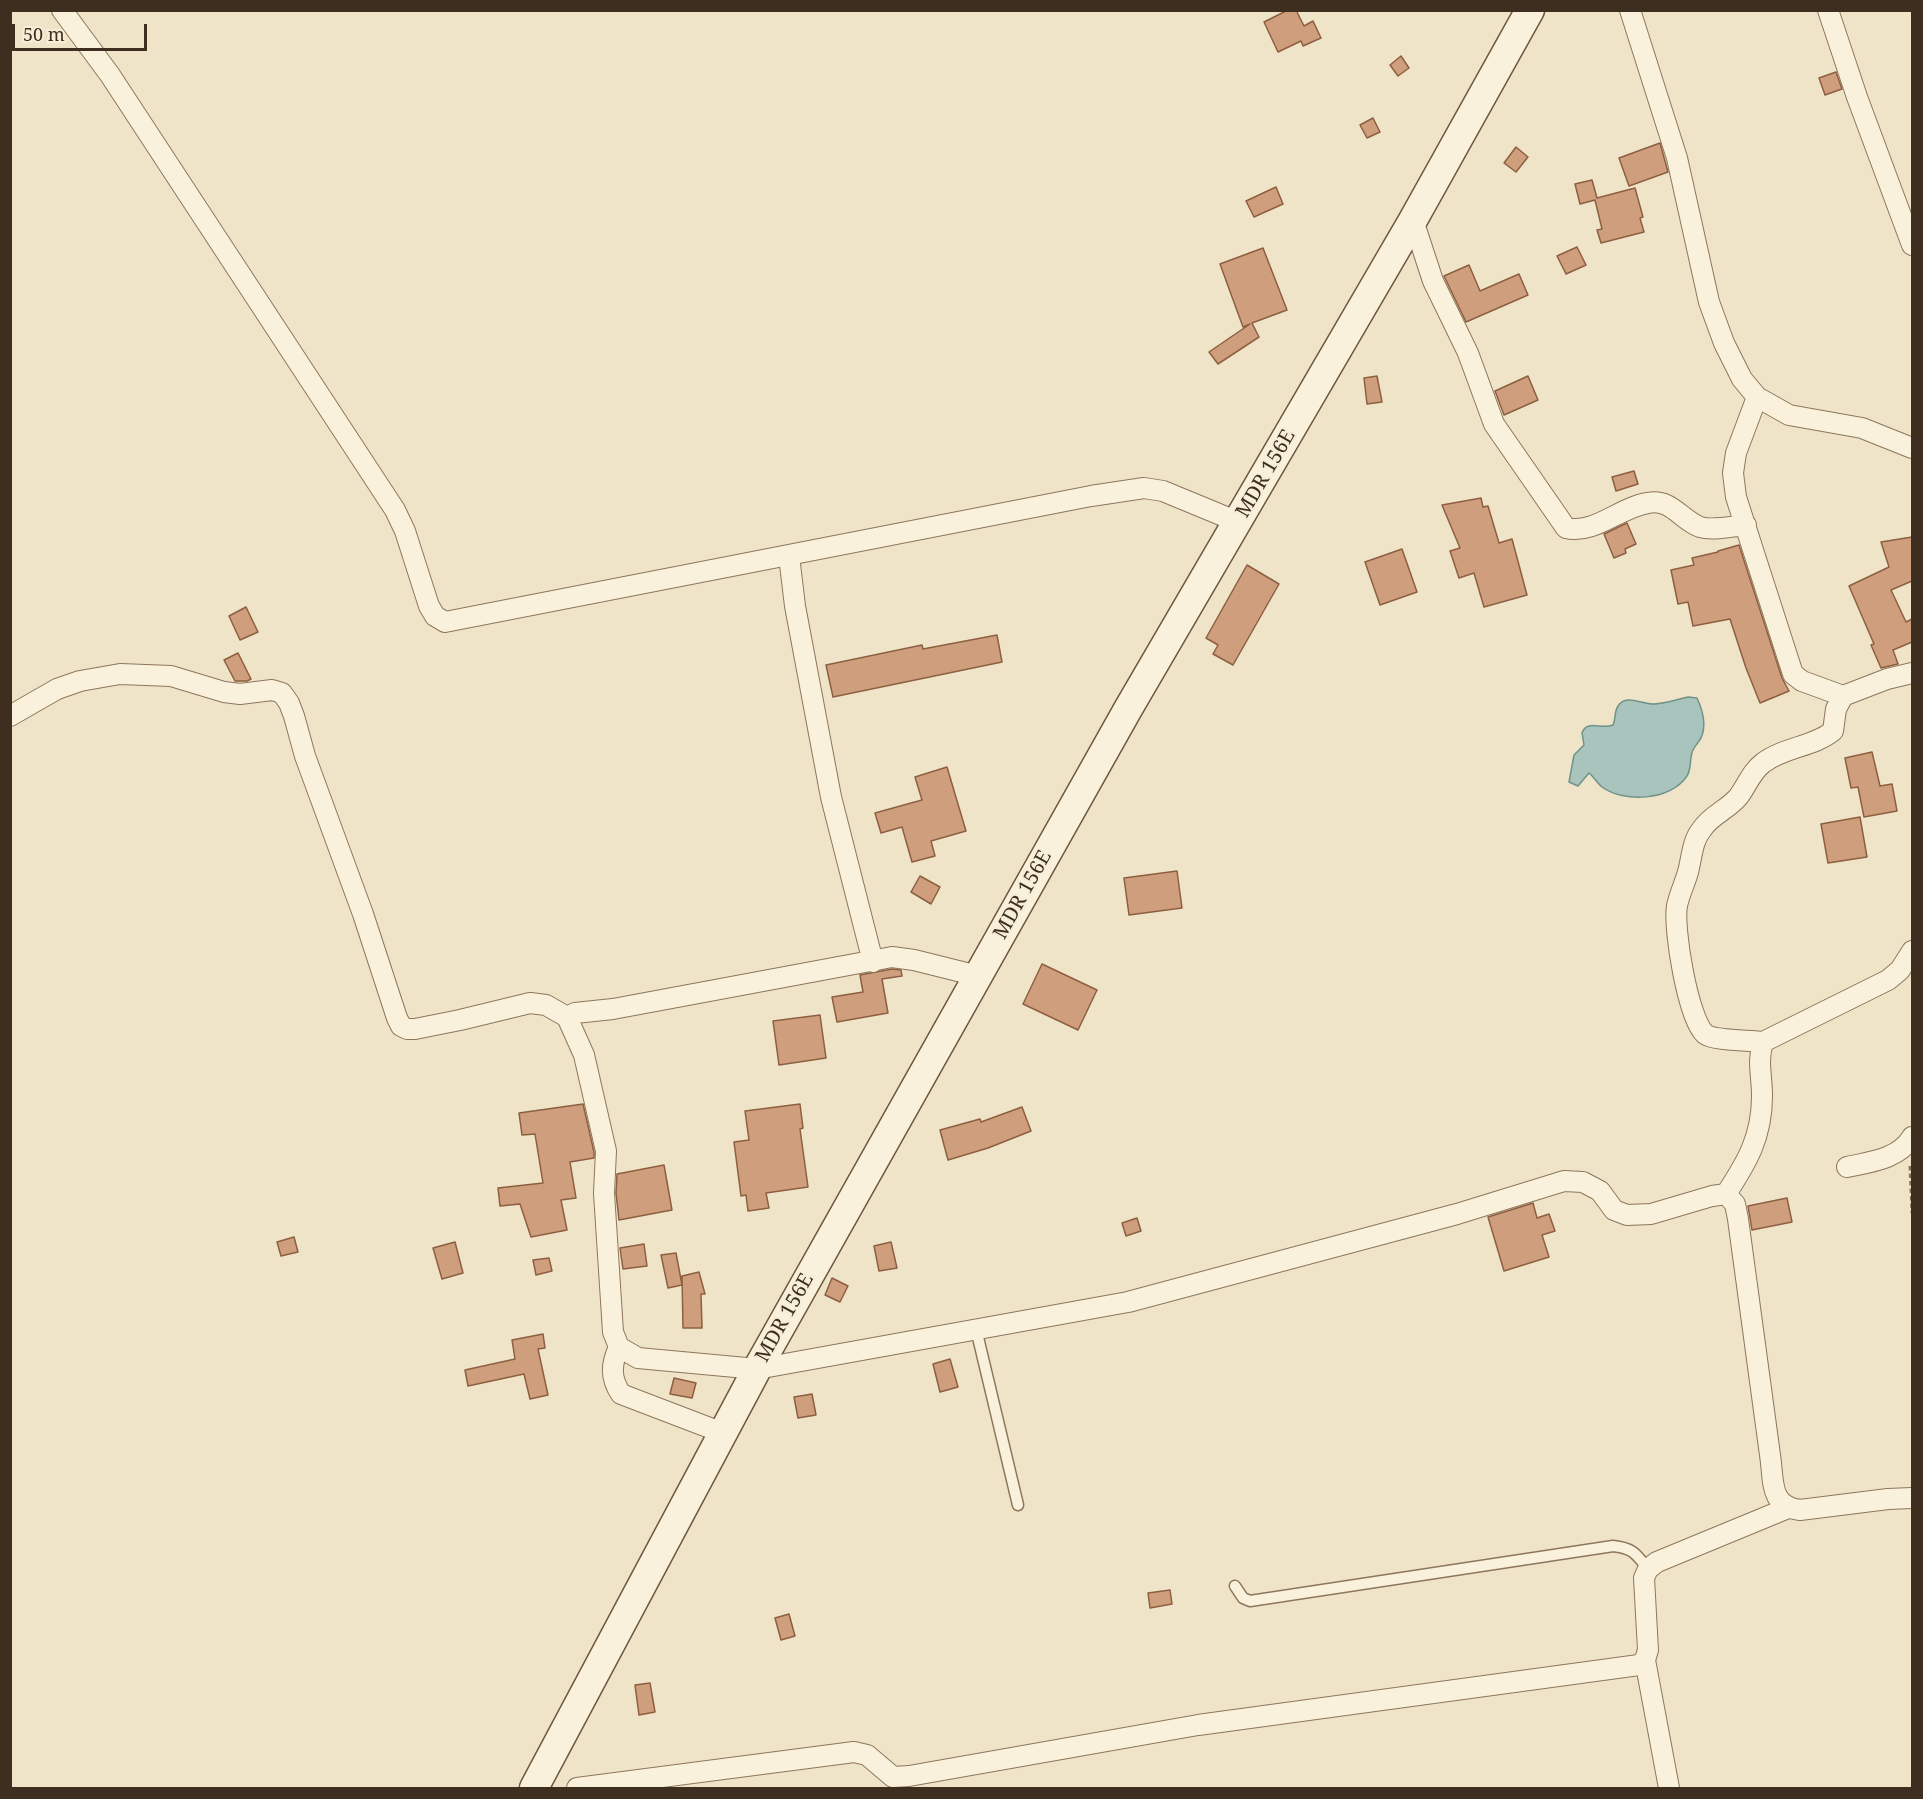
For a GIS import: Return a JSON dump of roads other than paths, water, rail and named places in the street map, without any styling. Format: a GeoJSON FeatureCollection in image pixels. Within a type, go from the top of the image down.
{"type":"FeatureCollection","features":[{"type":"Feature","properties":{"kind":"main road","name":"MDR 156E"},"geometry":{"type":"LineString","coordinates":[[534,1788],[757,1369],[1128,709],[1413,220],[1530,10]]}},
{"type":"Feature","properties":{"kind":"street"},"geometry":{"type":"LineString","coordinates":[[62,10],[143,124],[395,510],[405,531],[429,606],[435,616],[445,622],[1091,496],[1143,488],[1164,491],[1238,522]]}},
{"type":"Feature","properties":{"kind":"street"},"geometry":{"type":"LineString","coordinates":[[1630,10],[1677,159],[1709,302],[1724,343],[1742,379],[1757,397],[1789,415],[1862,428],[1912,448]]}},
{"type":"Feature","properties":{"kind":"street"},"geometry":{"type":"LineString","coordinates":[[1828,10],[1857,97],[1912,245]]}},
{"type":"Feature","properties":{"kind":"street"},"geometry":{"type":"LineString","coordinates":[[1413,220],[1433,281],[1468,353],[1494,424],[1566,528],[1576,530],[1594,525],[1625,509],[1650,502],[1671,506],[1689,521],[1701,527],[1746,525]]}},
{"type":"Feature","properties":{"kind":"street"},"geometry":{"type":"LineString","coordinates":[[1757,397],[1736,453],[1733,473],[1736,497],[1793,674],[1802,681],[1843,696]]}},
{"type":"Feature","properties":{"kind":"street"},"geometry":{"type":"LineString","coordinates":[[789,556],[795,606],[831,797],[873,962]]}},
{"type":"Feature","properties":{"kind":"street"},"geometry":{"type":"LineString","coordinates":[[1912,673],[1887,679],[1843,696],[1836,709],[1833,731],[1825,738],[1764,763],[1751,776],[1739,796],[1703,826],[1696,837],[1677,907],[1677,927],[1687,991],[1697,1023],[1705,1034],[1715,1038],[1763,1042],[1888,980],[1900,970],[1912,951]]}},
{"type":"Feature","properties":{"kind":"street"},"geometry":{"type":"LineString","coordinates":[[10,716],[57,689],[80,681],[120,674],[171,676],[224,692],[240,694],[272,690],[282,693],[294,716],[309,767],[401,1026],[415,1029],[531,1003],[546,1005],[567,1017],[584,1055],[606,1151],[604,1193],[613,1332],[619,1347],[638,1358],[757,1369],[1140,1299],[1445,1217],[1564,1181],[1583,1182],[1600,1191],[1614,1210],[1627,1215],[1651,1214],[1726,1194],[1748,1161],[1757,1138],[1762,1097],[1759,1055],[1763,1042]]}},
{"type":"Feature","properties":{"kind":"street"},"geometry":{"type":"LineString","coordinates":[[567,1017],[575,1013],[613,1009],[892,957],[914,960],[978,976]]}},
{"type":"Feature","properties":{"kind":"street"},"geometry":{"type":"LineString","coordinates":[[1846,1167],[1873,1162],[1896,1153],[1910,1142]]}},
{"type":"Feature","properties":{"kind":"street"},"geometry":{"type":"LineString","coordinates":[[1726,1194],[1735,1204],[1738,1219],[1776,1494],[1780,1503],[1788,1508],[1800,1510],[1912,1498]]}},
{"type":"Feature","properties":{"kind":"street"},"geometry":{"type":"LineString","coordinates":[[619,1347],[612,1370],[614,1384],[621,1394],[723,1433]]}},
{"type":"Feature","properties":{"kind":"street"},"geometry":{"type":"LineString","coordinates":[[1669,1788],[1645,1660],[1647,1650],[1644,1578],[1648,1569],[1657,1562],[1788,1508]]}},
{"type":"Feature","properties":{"kind":"street"},"geometry":{"type":"LineString","coordinates":[[577,1788],[854,1752],[867,1755],[893,1777],[909,1776],[1198,1725],[1628,1667],[1639,1665],[1645,1660]]}},
{"type":"Feature","properties":{"kind":"lane"},"geometry":{"type":"LineString","coordinates":[[976,1329],[1018,1505]]}},
{"type":"Feature","properties":{"kind":"lane"},"geometry":{"type":"LineString","coordinates":[[1235,1586],[1243,1598],[1250,1601],[1613,1546],[1626,1547],[1634,1551],[1648,1569]]}},
{"type":"Feature","properties":{"kind":"water"},"geometry":{"type":"Polygon","coordinates":[[[1688,697],[1697,698],[1704,728],[1692,753],[1689,773],[1670,791],[1646,797],[1622,796],[1602,787],[1589,773],[1578,786],[1569,782],[1574,755],[1584,745],[1582,733],[1584,729],[1591,726],[1613,725],[1617,708],[1621,702],[1630,700],[1658,704],[1688,697]]]}}]}
